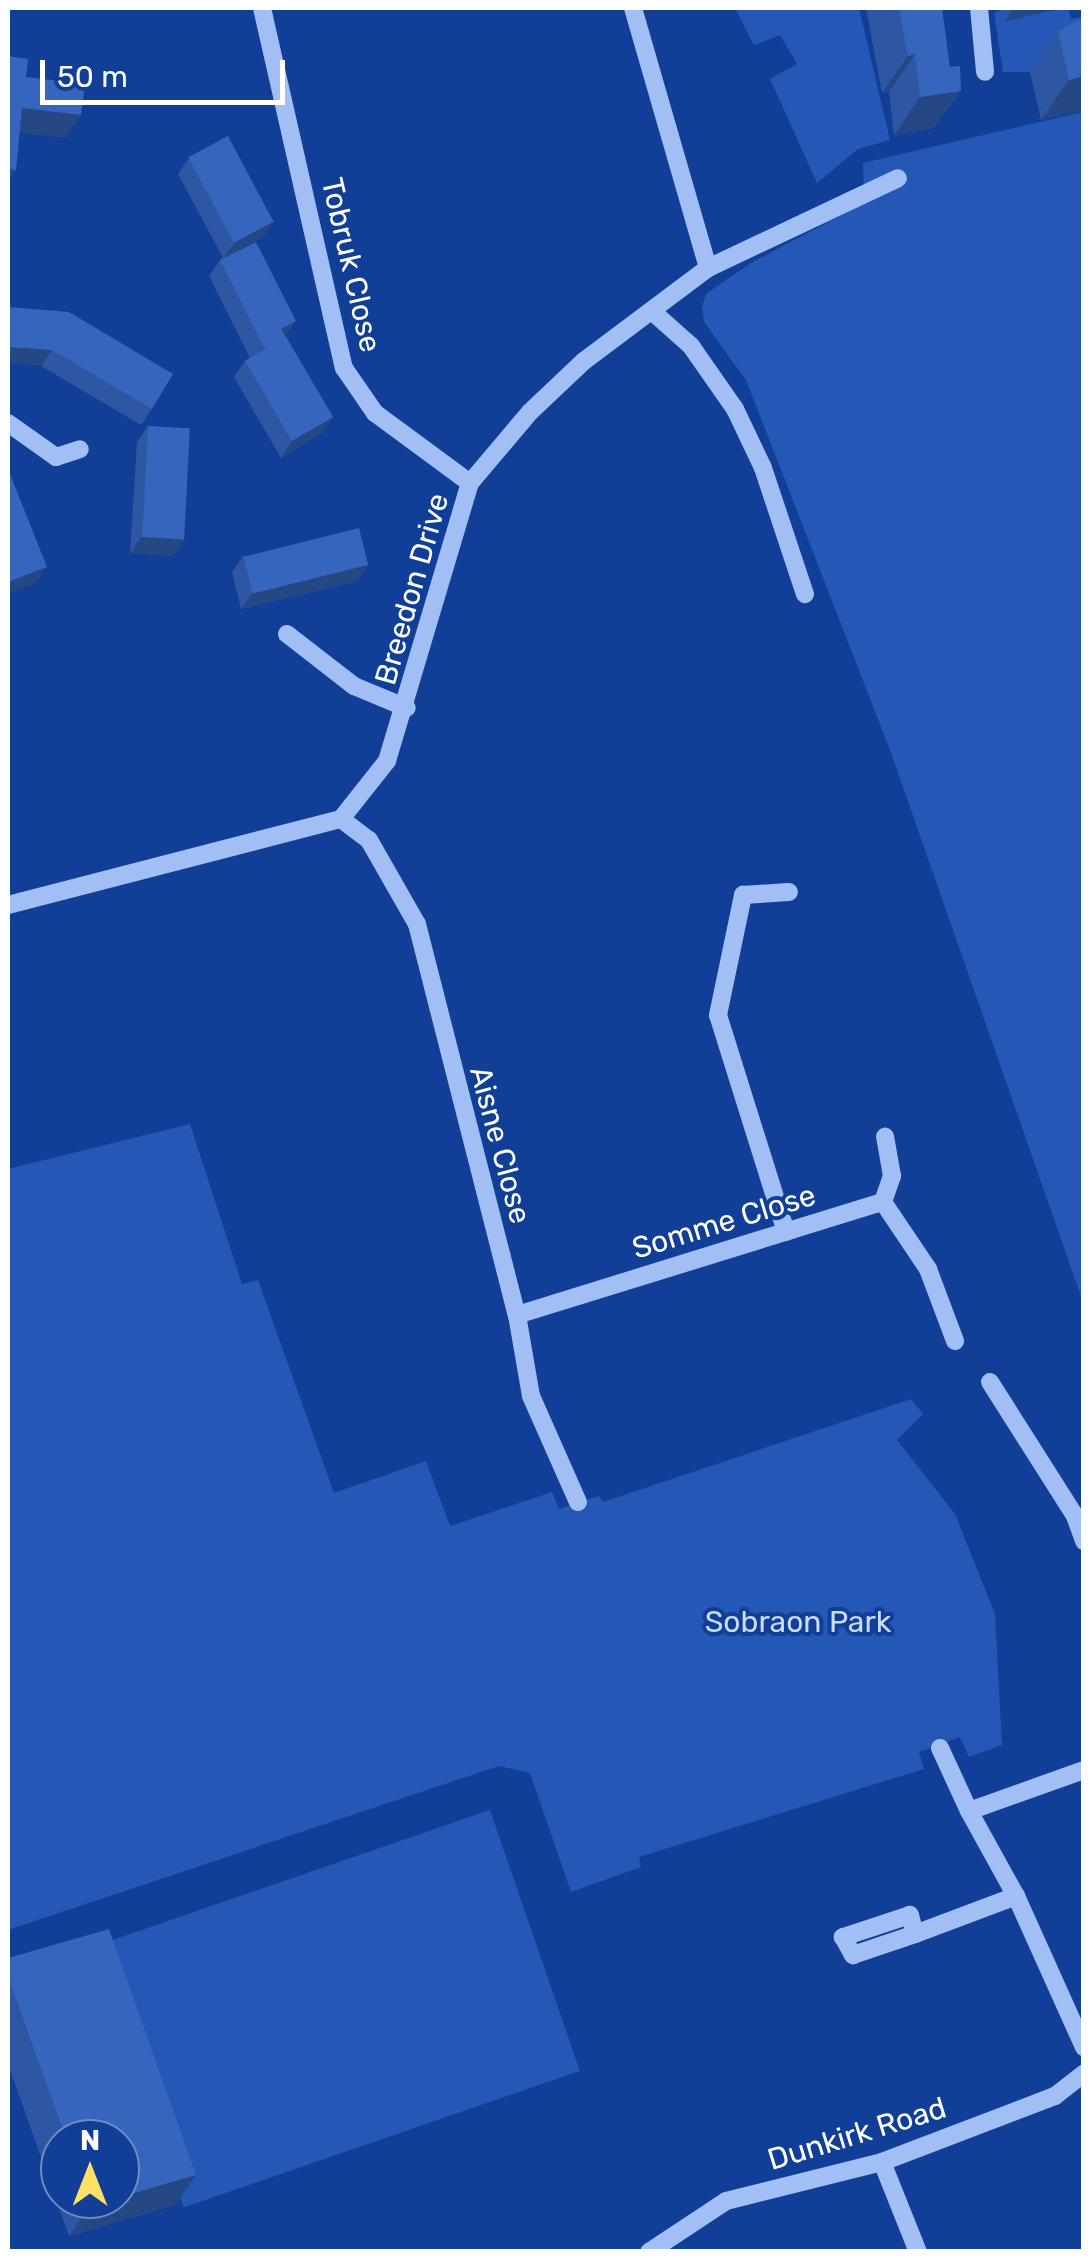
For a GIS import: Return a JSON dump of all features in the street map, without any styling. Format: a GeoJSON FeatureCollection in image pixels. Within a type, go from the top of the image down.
{"type":"FeatureCollection","features":[{"type":"Feature","properties":{"kind":"street","name":"Tobruk Close"},"geometry":{"type":"LineString","coordinates":[[262,8],[344,368],[375,413],[470,483]]}},
{"type":"Feature","properties":{"kind":"street"},"geometry":{"type":"LineString","coordinates":[[634,8],[708,268]]}},
{"type":"Feature","properties":{"kind":"street"},"geometry":{"type":"LineString","coordinates":[[979,8],[985,72]]}},
{"type":"Feature","properties":{"kind":"street","name":"Breedon Drive"},"geometry":{"type":"LineString","coordinates":[[341,819],[387,761],[407,708],[440,570],[470,483],[584,361],[654,313],[708,268],[898,178]]}},
{"type":"Feature","properties":{"kind":"street"},"geometry":{"type":"LineString","coordinates":[[654,313],[691,346],[734,410],[764,468],[805,594]]}},
{"type":"Feature","properties":{"kind":"street"},"geometry":{"type":"LineString","coordinates":[[8,423],[56,457],[80,449]]}},
{"type":"Feature","properties":{"kind":"street"},"geometry":{"type":"LineString","coordinates":[[288,634],[354,686],[407,708]]}},
{"type":"Feature","properties":{"kind":"street"},"geometry":{"type":"LineString","coordinates":[[8,905],[341,819]]}},
{"type":"Feature","properties":{"kind":"street","name":"Aisne Close"},"geometry":{"type":"LineString","coordinates":[[341,819],[369,840],[417,924],[516,1315],[531,1396],[578,1502]]}},
{"type":"Feature","properties":{"kind":"street"},"geometry":{"type":"LineString","coordinates":[[786,1232],[718,1015],[743,895],[789,892]]}},
{"type":"Feature","properties":{"kind":"street"},"geometry":{"type":"LineString","coordinates":[[885,1137],[892,1176],[883,1202],[928,1269],[955,1341]]}},
{"type":"Feature","properties":{"kind":"street","name":"Somme Close"},"geometry":{"type":"LineString","coordinates":[[516,1315],[883,1202]]}},
{"type":"Feature","properties":{"kind":"street"},"geometry":{"type":"LineString","coordinates":[[990,1382],[1075,1516],[1084,1540]]}},
{"type":"Feature","properties":{"kind":"street"},"geometry":{"type":"LineString","coordinates":[[940,1748],[1016,1896],[1084,2046]]}},
{"type":"Feature","properties":{"kind":"street"},"geometry":{"type":"LineString","coordinates":[[970,1811],[1084,1770]]}},
{"type":"Feature","properties":{"kind":"street"},"geometry":{"type":"LineString","coordinates":[[915,1934],[1016,1896]]}},
{"type":"Feature","properties":{"kind":"street","name":"Dunkirk Road"},"geometry":{"type":"LineString","coordinates":[[649,2252],[726,2201],[882,2162],[1055,2096],[1084,2073]]}},
{"type":"Feature","properties":{"kind":"street"},"geometry":{"type":"LineString","coordinates":[[882,2162],[918,2252]]}},
{"type":"Feature","properties":{"kind":"green space"},"geometry":{"type":"Polygon","coordinates":[[[735,8],[859,8],[890,140],[858,149],[817,183],[770,79],[797,64],[780,35],[754,45],[735,8]]]}},
{"type":"Feature","properties":{"kind":"green space"},"geometry":{"type":"Polygon","coordinates":[[[1004,8],[1006,21],[1062,8],[1069,8],[1071,19],[1083,17],[1083,89],[1053,60],[1030,72],[1003,72],[994,13],[1004,8]]]}},
{"type":"Feature","properties":{"kind":"green space"},"geometry":{"type":"Polygon","coordinates":[[[1083,112],[1083,1302],[890,750],[746,380],[704,322],[702,307],[706,294],[751,263],[864,203],[863,163],[1083,112]]]}},
{"type":"Feature","properties":{"kind":"green space","name":"Sobraon Park"},"geometry":{"type":"Polygon","coordinates":[[[190,1124],[242,1284],[258,1280],[334,1493],[426,1461],[450,1526],[552,1492],[559,1509],[599,1496],[603,1502],[911,1399],[923,1414],[897,1440],[955,1514],[995,1614],[1002,1745],[969,1757],[960,1737],[919,1752],[924,1769],[639,1857],[641,1867],[571,1892],[530,1773],[499,1766],[8,1930],[8,1169],[190,1124]]]}},
{"type":"Feature","properties":{"kind":"green space"},"geometry":{"type":"Polygon","coordinates":[[[490,1810],[580,2071],[184,2207],[94,1946],[490,1810]]]}},
{"type":"Feature","properties":{"kind":"building"},"geometry":{"type":"Polygon","coordinates":[[[899,8],[942,8],[950,67],[960,66],[961,91],[920,97],[915,54],[908,56],[899,8]]]}},
{"type":"Feature","properties":{"kind":"building"},"geometry":{"type":"Polygon","coordinates":[[[1081,19],[1084,76],[1069,80],[1058,31],[1081,19]]]}},
{"type":"Feature","properties":{"kind":"building"},"geometry":{"type":"Polygon","coordinates":[[[8,56],[28,59],[26,77],[85,84],[81,115],[22,108],[16,170],[8,169],[8,56]]]}},
{"type":"Feature","properties":{"kind":"building"},"geometry":{"type":"Polygon","coordinates":[[[228,136],[274,222],[234,243],[188,157],[228,136]]]}},
{"type":"Feature","properties":{"kind":"building"},"geometry":{"type":"Polygon","coordinates":[[[256,242],[296,321],[281,329],[333,417],[292,441],[245,361],[265,349],[220,260],[256,242]]]}},
{"type":"Feature","properties":{"kind":"building"},"geometry":{"type":"Polygon","coordinates":[[[8,307],[69,312],[173,374],[152,409],[52,350],[8,347],[8,307]]]}},
{"type":"Feature","properties":{"kind":"building"},"geometry":{"type":"Polygon","coordinates":[[[148,426],[190,428],[184,539],[142,537],[148,426]]]}},
{"type":"Feature","properties":{"kind":"building"},"geometry":{"type":"Polygon","coordinates":[[[8,469],[47,567],[8,582],[8,469]]]}},
{"type":"Feature","properties":{"kind":"building"},"geometry":{"type":"Polygon","coordinates":[[[359,528],[368,565],[253,594],[244,557],[359,528]]]}},
{"type":"Feature","properties":{"kind":"building"},"geometry":{"type":"Polygon","coordinates":[[[109,1929],[196,2175],[140,2191],[140,2119],[59,2119],[8,1976],[8,1958],[109,1929]]]}}]}
